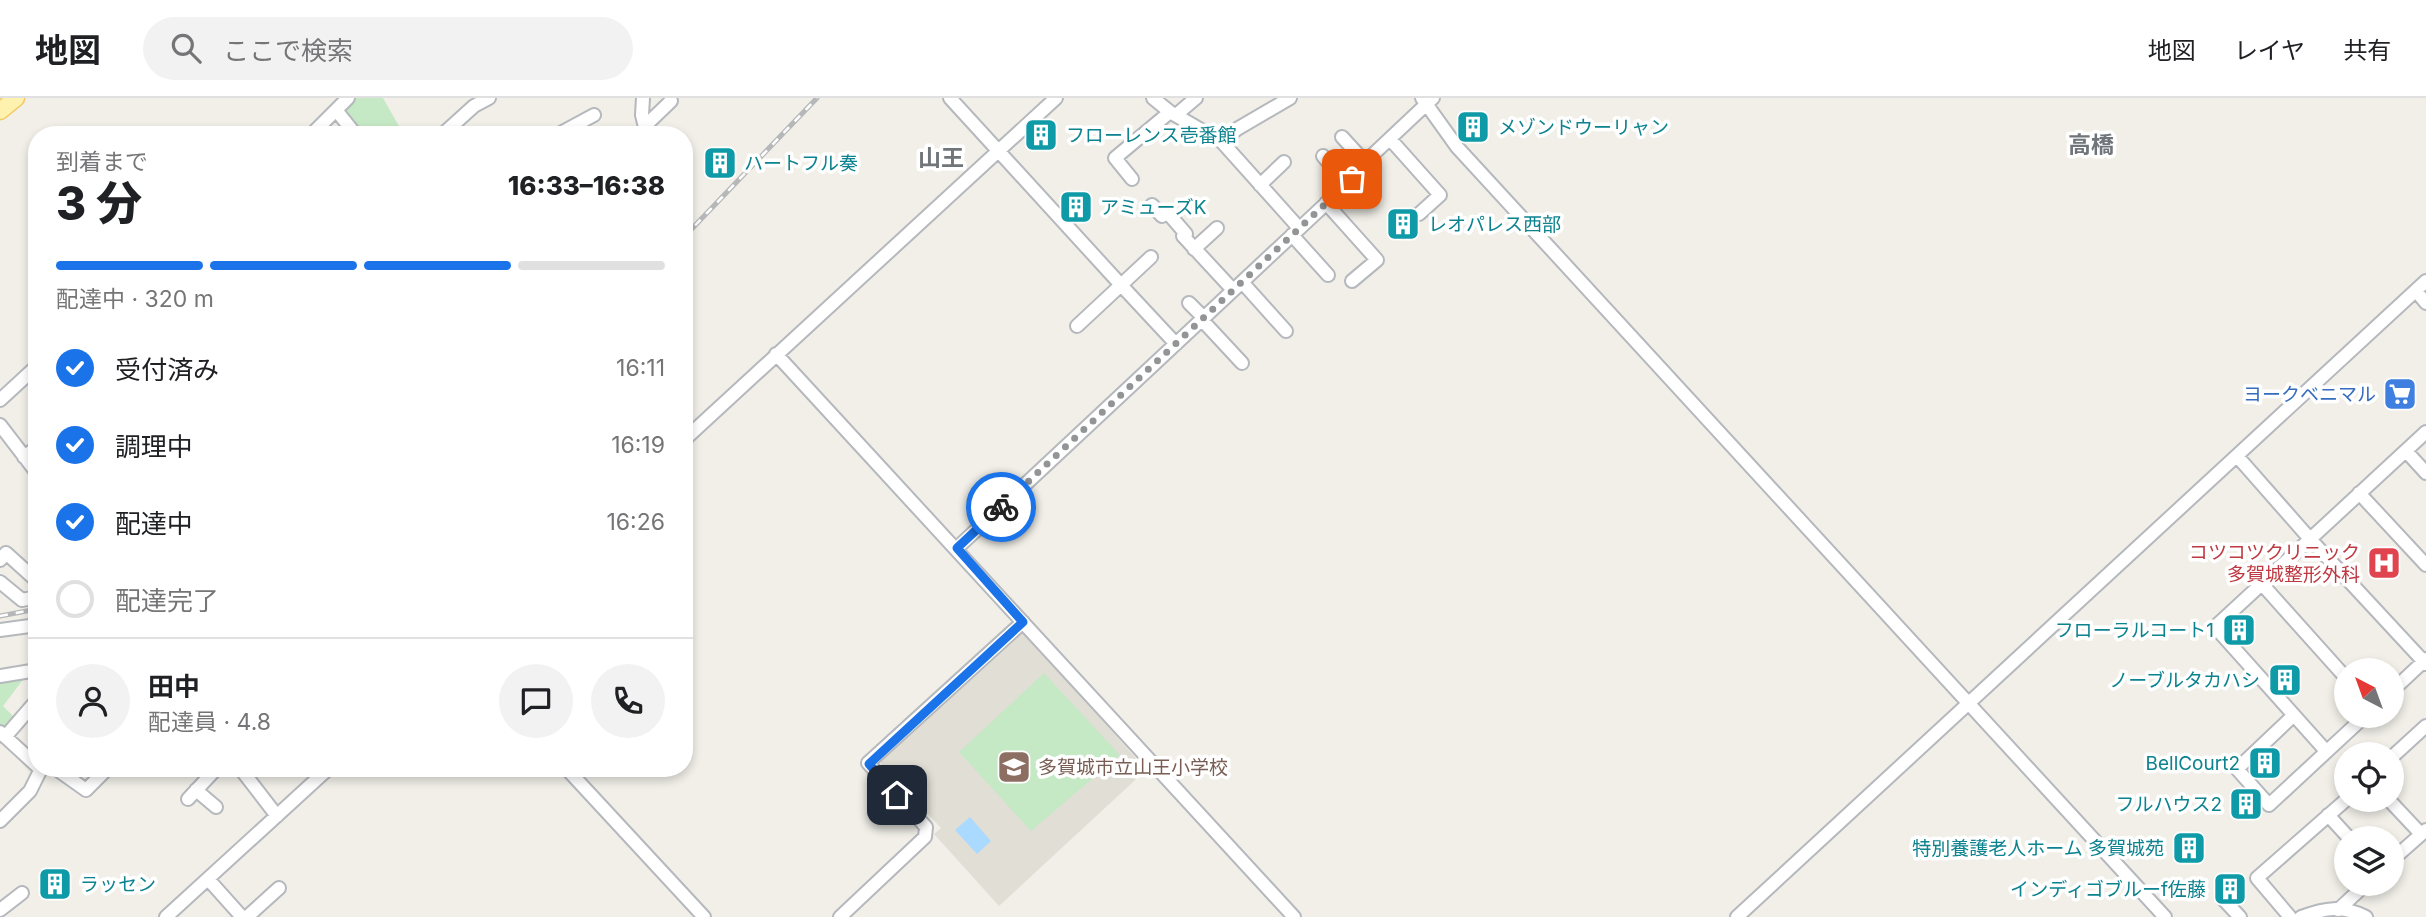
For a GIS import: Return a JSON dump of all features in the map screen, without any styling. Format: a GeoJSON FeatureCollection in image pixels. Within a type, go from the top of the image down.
{"type":"FeatureCollection","features":[{"type":"Feature","properties":{"kind":"main road"},"geometry":{"type":"LineString","coordinates":[[0,111],[16,98]]}},
{"type":"Feature","properties":{"kind":"street"},"geometry":{"type":"LineString","coordinates":[[322,126],[348,98]]}},
{"type":"Feature","properties":{"kind":"street"},"geometry":{"type":"LineString","coordinates":[[452,126],[474,106],[489,98]]}},
{"type":"Feature","properties":{"kind":"street"},"geometry":{"type":"LineString","coordinates":[[643,98],[645,126]]}},
{"type":"Feature","properties":{"kind":"street"},"geometry":{"type":"LineString","coordinates":[[950,98],[1176,344]]}},
{"type":"Feature","properties":{"kind":"street"},"geometry":{"type":"LineString","coordinates":[[693,432],[1056,98]]}},
{"type":"Feature","properties":{"kind":"street"},"geometry":{"type":"LineString","coordinates":[[1153,98],[1222,142],[1260,184],[1328,275]]}},
{"type":"Feature","properties":{"kind":"street"},"geometry":{"type":"LineString","coordinates":[[1132,179],[1115,158],[1196,98]]}},
{"type":"Feature","properties":{"kind":"street"},"geometry":{"type":"LineString","coordinates":[[1222,142],[1237,129],[1290,98]]}},
{"type":"Feature","properties":{"kind":"street"},"geometry":{"type":"LineString","coordinates":[[957,548],[1347,184],[1365,162],[1427,100],[1457,147],[2165,917]]}},
{"type":"Feature","properties":{"kind":"street"},"geometry":{"type":"LineString","coordinates":[[650,126],[671,101]]}},
{"type":"Feature","properties":{"kind":"street"},"geometry":{"type":"LineString","coordinates":[[337,110],[349,126]]}},
{"type":"Feature","properties":{"kind":"street"},"geometry":{"type":"LineString","coordinates":[[574,126],[594,115]]}},
{"type":"Feature","properties":{"kind":"street"},"geometry":{"type":"LineString","coordinates":[[1342,137],[1365,162]]}},
{"type":"Feature","properties":{"kind":"street"},"geometry":{"type":"LineString","coordinates":[[1390,139],[1440,195],[1419,215]]}},
{"type":"Feature","properties":{"kind":"street"},"geometry":{"type":"LineString","coordinates":[[1323,156],[1347,184]]}},
{"type":"Feature","properties":{"kind":"street"},"geometry":{"type":"LineString","coordinates":[[1260,184],[1284,162]]}},
{"type":"Feature","properties":{"kind":"street"},"geometry":{"type":"LineString","coordinates":[[1326,203],[1377,260],[1352,281]]}},
{"type":"Feature","properties":{"kind":"street"},"geometry":{"type":"LineString","coordinates":[[1152,205],[1162,216],[1167,212],[1186,234],[1183,236],[1194,249],[1286,331]]}},
{"type":"Feature","properties":{"kind":"street"},"geometry":{"type":"LineString","coordinates":[[1194,249],[1217,228]]}},
{"type":"Feature","properties":{"kind":"street"},"geometry":{"type":"LineString","coordinates":[[1077,326],[1151,257]]}},
{"type":"Feature","properties":{"kind":"street"},"geometry":{"type":"LineString","coordinates":[[1737,917],[2426,281]]}},
{"type":"Feature","properties":{"kind":"street"},"geometry":{"type":"LineString","coordinates":[[2416,291],[2426,303]]}},
{"type":"Feature","properties":{"kind":"street"},"geometry":{"type":"LineString","coordinates":[[1189,303],[1242,363]]}},
{"type":"Feature","properties":{"kind":"street"},"geometry":{"type":"LineString","coordinates":[[776,355],[957,548],[1294,917]]}},
{"type":"Feature","properties":{"kind":"street"},"geometry":{"type":"LineString","coordinates":[[0,400],[28,374]]}},
{"type":"Feature","properties":{"kind":"street"},"geometry":{"type":"LineString","coordinates":[[0,425],[28,462]]}},
{"type":"Feature","properties":{"kind":"street"},"geometry":{"type":"LineString","coordinates":[[2326,751],[2215,627],[2426,432]]}},
{"type":"Feature","properties":{"kind":"street"},"geometry":{"type":"LineString","coordinates":[[2406,451],[2426,473]]}},
{"type":"Feature","properties":{"kind":"street"},"geometry":{"type":"LineString","coordinates":[[24,457],[28,454]]}},
{"type":"Feature","properties":{"kind":"street"},"geometry":{"type":"LineString","coordinates":[[2237,456],[2310,539],[2425,661],[2404,680]]}},
{"type":"Feature","properties":{"kind":"street"},"geometry":{"type":"LineString","coordinates":[[2360,493],[2426,565]]}},
{"type":"Feature","properties":{"kind":"street"},"geometry":{"type":"LineString","coordinates":[[0,560],[6,553],[28,573]]}},
{"type":"Feature","properties":{"kind":"street"},"geometry":{"type":"LineString","coordinates":[[0,582],[22,600],[28,599]]}},
{"type":"Feature","properties":{"kind":"street"},"geometry":{"type":"LineString","coordinates":[[2261,583],[2334,664]]}},
{"type":"Feature","properties":{"kind":"street"},"geometry":{"type":"LineString","coordinates":[[840,917],[925,837],[926,827],[869,764],[1023,622]]}},
{"type":"Feature","properties":{"kind":"street"},"geometry":{"type":"LineString","coordinates":[[0,630],[28,626]]}},
{"type":"Feature","properties":{"kind":"street"},"geometry":{"type":"LineString","coordinates":[[0,676],[28,672]]}},
{"type":"Feature","properties":{"kind":"street"},"geometry":{"type":"LineString","coordinates":[[28,710],[3,734],[28,757]]}},
{"type":"Feature","properties":{"kind":"street"},"geometry":{"type":"LineString","coordinates":[[2294,715],[2237,769],[2269,805],[2352,728]]}},
{"type":"Feature","properties":{"kind":"street"},"geometry":{"type":"LineString","coordinates":[[2404,746],[2426,726]]}},
{"type":"Feature","properties":{"kind":"street"},"geometry":{"type":"LineString","coordinates":[[0,821],[30,791],[36,777]]}},
{"type":"Feature","properties":{"kind":"street"},"geometry":{"type":"LineString","coordinates":[[68,777],[86,790],[99,777]]}},
{"type":"Feature","properties":{"kind":"street"},"geometry":{"type":"LineString","coordinates":[[208,777],[192,794],[216,807]]}},
{"type":"Feature","properties":{"kind":"street"},"geometry":{"type":"LineString","coordinates":[[247,777],[277,816]]}},
{"type":"Feature","properties":{"kind":"street"},"geometry":{"type":"LineString","coordinates":[[166,917],[319,777]]}},
{"type":"Feature","properties":{"kind":"street"},"geometry":{"type":"LineString","coordinates":[[574,777],[704,917]]}},
{"type":"Feature","properties":{"kind":"street"},"geometry":{"type":"LineString","coordinates":[[2290,917],[2257,878],[2334,810]]}},
{"type":"Feature","properties":{"kind":"street"},"geometry":{"type":"LineString","coordinates":[[2402,812],[2423,832],[2404,849]]}},
{"type":"Feature","properties":{"kind":"street"},"geometry":{"type":"LineString","coordinates":[[2328,815],[2339,826]]}},
{"type":"Feature","properties":{"kind":"street"},"geometry":{"type":"LineString","coordinates":[[208,879],[245,917],[279,888]]}},
{"type":"Feature","properties":{"kind":"street"},"geometry":{"type":"LineString","coordinates":[[0,910],[22,893]]}},
{"type":"Feature","properties":{"kind":"street"},"geometry":{"type":"LineString","coordinates":[[2334,913],[2353,896]]}},
{"type":"Feature","properties":{"kind":"street"},"geometry":{"type":"LineString","coordinates":[[2224,900],[2240,917]]}},
{"type":"Feature","properties":{"kind":"street"},"geometry":{"type":"LineString","coordinates":[[2301,917],[2350,909],[2366,917]]}},
{"type":"Feature","properties":{"kind":"shaded area","name":"多賀城市立山王小学校"},"geometry":{"type":"Polygon","coordinates":[[[1017,633],[1026,633],[1146,770],[999,906],[934,834],[941,828],[881,764],[881,757],[1017,633]]]}},
{"type":"Feature","properties":{"kind":"green space"},"geometry":{"type":"Polygon","coordinates":[[[355,98],[383,98],[399,126],[352,126],[342,113],[355,98]]]}},
{"type":"Feature","properties":{"kind":"green space"},"geometry":{"type":"Polygon","coordinates":[[[1044,673],[1120,755],[1031,831],[959,752],[1044,673]]]}},
{"type":"Feature","properties":{"kind":"green space"},"geometry":{"type":"Polygon","coordinates":[[[25,677],[3,706],[15,718],[8,729],[0,727],[0,679],[25,677]]]}},
{"type":"Feature","properties":{"kind":"water"},"geometry":{"type":"Polygon","coordinates":[[[970,817],[991,841],[977,854],[955,830],[970,817]]]}},
{"type":"Feature","properties":{"kind":"railway"},"geometry":{"type":"LineString","coordinates":[[693,228],[817,98]]}},
{"type":"Feature","properties":{"kind":"railway"},"geometry":{"type":"LineString","coordinates":[[0,616],[28,611]]}},
{"type":"Feature","properties":{"kind":"way so far"},"geometry":{"type":"LineString","coordinates":[[1001,507],[1352,179]]}},
{"type":"Feature","properties":{"kind":"place","name":"メゾンドウーリャン"},"geometry":{"type":"Point","coordinates":[1473,127]}},
{"type":"Feature","properties":{"kind":"place","name":"フローレンス壱番館"},"geometry":{"type":"Point","coordinates":[1041,135]}},
{"type":"Feature","properties":{"kind":"place","name":"ハートフル奏"},"geometry":{"type":"Point","coordinates":[720,163]}},
{"type":"Feature","properties":{"kind":"place","name":"アミューズK"},"geometry":{"type":"Point","coordinates":[1076,207]}},
{"type":"Feature","properties":{"kind":"place","name":"レオパレス西部"},"geometry":{"type":"Point","coordinates":[1403,224]}},
{"type":"Feature","properties":{"kind":"place","name":"ヨークベニマル"},"geometry":{"type":"Point","coordinates":[2400,394]}},
{"type":"Feature","properties":{"kind":"place","name":"コツコツクリニック 多賀城整形外科"},"geometry":{"type":"Point","coordinates":[2384,563]}},
{"type":"Feature","properties":{"kind":"place","name":"フローラルコート1"},"geometry":{"type":"Point","coordinates":[2239,630]}},
{"type":"Feature","properties":{"kind":"place","name":"ノーブルタカハシ"},"geometry":{"type":"Point","coordinates":[2285,680]}},
{"type":"Feature","properties":{"kind":"place","name":"BellCourt2"},"geometry":{"type":"Point","coordinates":[2265,763]}},
{"type":"Feature","properties":{"kind":"place","name":"多賀城市立山王小学校"},"geometry":{"type":"Point","coordinates":[1014,767]}},
{"type":"Feature","properties":{"kind":"place","name":"フルハウス2"},"geometry":{"type":"Point","coordinates":[2246,804]}},
{"type":"Feature","properties":{"kind":"place","name":"特別養護老人ホーム 多賀城苑"},"geometry":{"type":"Point","coordinates":[2189,848]}},
{"type":"Feature","properties":{"kind":"place","name":"ラッセン"},"geometry":{"type":"Point","coordinates":[55,884]}},
{"type":"Feature","properties":{"kind":"place","name":"インディゴブルーf佐藤"},"geometry":{"type":"Point","coordinates":[2230,889]}},
{"type":"Feature","properties":{"kind":"district","name":"高橋"},"geometry":{"type":"Point","coordinates":[2091,145]}},
{"type":"Feature","properties":{"kind":"district","name":"山王"},"geometry":{"type":"Point","coordinates":[941,158]}},
{"type":"Feature","properties":{"kind":"route"},"geometry":{"type":"LineString","coordinates":[[897,795],[869,764],[1023,622],[957,548],[1001,507]]}}]}
